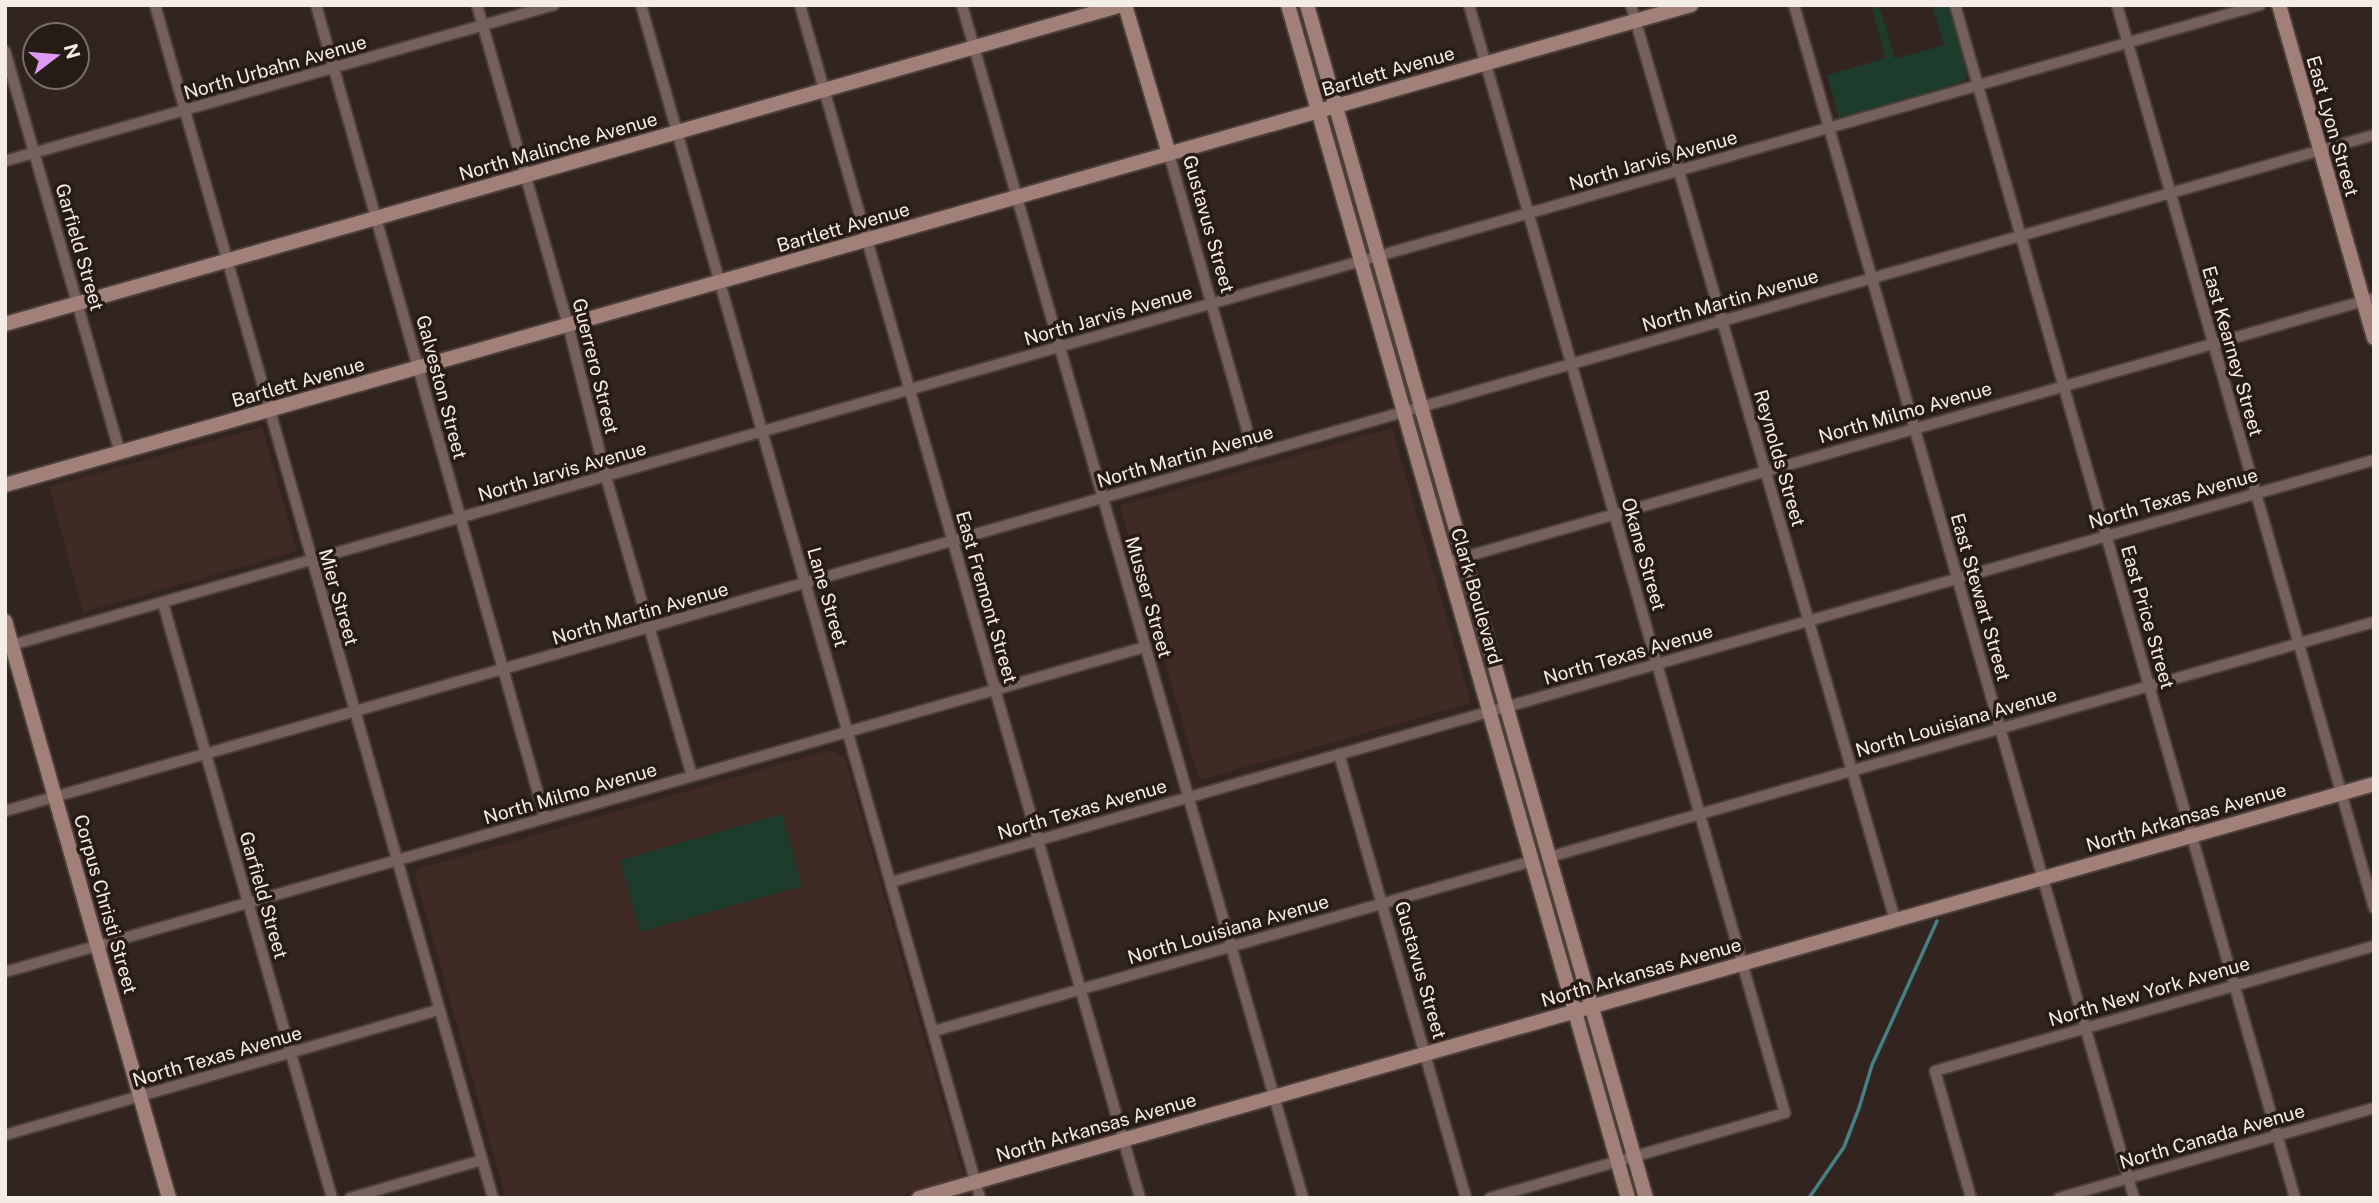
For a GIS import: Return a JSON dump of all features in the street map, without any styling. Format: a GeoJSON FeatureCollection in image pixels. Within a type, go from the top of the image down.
{"type":"FeatureCollection","features":[{"type":"Feature","properties":{"kind":"main road","name":"North Malinche Avenue"},"geometry":{"type":"LineString","coordinates":[[5,324],[1124,5]]}},
{"type":"Feature","properties":{"kind":"main road","name":"Gustavus Street"},"geometry":{"type":"LineString","coordinates":[[1124,5],[1169,154]]}},
{"type":"Feature","properties":{"kind":"main road","name":"Clark Boulevard"},"geometry":{"type":"LineString","coordinates":[[1288,5],[1628,1198]]}},
{"type":"Feature","properties":{"kind":"main road","name":"Clark Boulevard"},"geometry":{"type":"LineString","coordinates":[[1307,5],[1647,1198]]}},
{"type":"Feature","properties":{"kind":"main road","name":"Bartlett Avenue"},"geometry":{"type":"LineString","coordinates":[[5,485],[1691,5]]}},
{"type":"Feature","properties":{"kind":"main road","name":"East Lyon Street"},"geometry":{"type":"LineString","coordinates":[[2279,5],[2320,150],[2368,299],[2374,338]]}},
{"type":"Feature","properties":{"kind":"main road","name":"Corpus Christi Street"},"geometry":{"type":"LineString","coordinates":[[5,621],[9,647],[55,797],[169,1198]]}},
{"type":"Feature","properties":{"kind":"main road","name":"North Arkansas Avenue"},"geometry":{"type":"LineString","coordinates":[[919,1198],[2374,784]]}},
{"type":"Feature","properties":{"kind":"street","name":"Mier Street"},"geometry":{"type":"LineString","coordinates":[[155,5],[492,1198]]}},
{"type":"Feature","properties":{"kind":"street","name":"Galveston Street"},"geometry":{"type":"LineString","coordinates":[[316,5],[545,818]]}},
{"type":"Feature","properties":{"kind":"street","name":"Guerrero Street"},"geometry":{"type":"LineString","coordinates":[[477,5],[568,325],[606,477],[692,776]]}},
{"type":"Feature","properties":{"kind":"street","name":"North Urbahn Avenue"},"geometry":{"type":"LineString","coordinates":[[5,162],[554,5]]}},
{"type":"Feature","properties":{"kind":"street","name":"Lane Street"},"geometry":{"type":"LineString","coordinates":[[641,5],[980,1198]]}},
{"type":"Feature","properties":{"kind":"street","name":"East Fremont Street"},"geometry":{"type":"LineString","coordinates":[[800,5],[1140,1198]]}},
{"type":"Feature","properties":{"kind":"street","name":"Musser Street"},"geometry":{"type":"LineString","coordinates":[[962,5],[1303,1198]]}},
{"type":"Feature","properties":{"kind":"street","name":"Okane Street"},"geometry":{"type":"LineString","coordinates":[[1469,5],[1785,1113],[1634,1156]]}},
{"type":"Feature","properties":{"kind":"street","name":"Reynolds Street"},"geometry":{"type":"LineString","coordinates":[[1631,5],[1895,920]]}},
{"type":"Feature","properties":{"kind":"street","name":"East Stewart Street"},"geometry":{"type":"LineString","coordinates":[[1794,5],[2134,1198]]}},
{"type":"Feature","properties":{"kind":"street","name":"East Price Street"},"geometry":{"type":"LineString","coordinates":[[1955,5],[2295,1198]]}},
{"type":"Feature","properties":{"kind":"street","name":"East Kearney Street"},"geometry":{"type":"LineString","coordinates":[[2117,5],[2374,908]]}},
{"type":"Feature","properties":{"kind":"street","name":"North Jarvis Avenue"},"geometry":{"type":"LineString","coordinates":[[9,647],[2260,5]]}},
{"type":"Feature","properties":{"kind":"street","name":"Garfield Street"},"geometry":{"type":"LineString","coordinates":[[5,51],[120,453]]}},
{"type":"Feature","properties":{"kind":"street","name":"North Martin Avenue"},"geometry":{"type":"LineString","coordinates":[[5,811],[2374,135]]}},
{"type":"Feature","properties":{"kind":"street","name":"Gustavus Street"},"geometry":{"type":"LineString","coordinates":[[1169,154],[1254,454]]}},
{"type":"Feature","properties":{"kind":"street","name":"North Milmo Avenue"},"geometry":{"type":"LineString","coordinates":[[1447,562],[2368,299]]}},
{"type":"Feature","properties":{"kind":"street","name":"North Texas Avenue"},"geometry":{"type":"LineString","coordinates":[[891,882],[2374,460]]}},
{"type":"Feature","properties":{"kind":"street","name":"Garfield Street"},"geometry":{"type":"LineString","coordinates":[[163,603],[332,1198]]}},
{"type":"Feature","properties":{"kind":"street","name":"North Louisiana Avenue"},"geometry":{"type":"LineString","coordinates":[[1549,857],[2374,622]]}},
{"type":"Feature","properties":{"kind":"street","name":"North Milmo Avenue"},"geometry":{"type":"LineString","coordinates":[[5,972],[1145,647]]}},
{"type":"Feature","properties":{"kind":"street","name":"Gustavus Street"},"geometry":{"type":"LineString","coordinates":[[1339,754],[1466,1198]]}},
{"type":"Feature","properties":{"kind":"street","name":"North Louisiana Avenue"},"geometry":{"type":"LineString","coordinates":[[934,1031],[1532,861]]}},
{"type":"Feature","properties":{"kind":"street","name":"North New York Avenue"},"geometry":{"type":"LineString","coordinates":[[1971,1198],[1935,1071],[2374,946]]}},
{"type":"Feature","properties":{"kind":"street","name":"North Texas Avenue"},"geometry":{"type":"LineString","coordinates":[[5,1135],[439,1010]]}},
{"type":"Feature","properties":{"kind":"street","name":"North Canada Avenue"},"geometry":{"type":"LineString","coordinates":[[2059,1198],[2374,1108]]}},
{"type":"Feature","properties":{"kind":"street"},"geometry":{"type":"LineString","coordinates":[[1490,1198],[1634,1156]]}},
{"type":"Feature","properties":{"kind":"street"},"geometry":{"type":"LineString","coordinates":[[350,1198],[482,1160]]}},
{"type":"Feature","properties":{"kind":"shaded area"},"geometry":{"type":"Polygon","coordinates":[[[262,427],[297,551],[83,612],[49,487],[262,427]]]}},
{"type":"Feature","properties":{"kind":"shaded area"},"geometry":{"type":"Polygon","coordinates":[[[1392,428],[1471,703],[1199,780],[1120,506],[1392,428]]]}},
{"type":"Feature","properties":{"kind":"shaded area"},"geometry":{"type":"Polygon","coordinates":[[[829,750],[845,758],[964,1177],[891,1198],[506,1198],[415,876],[418,869],[829,750]]]}},
{"type":"Feature","properties":{"kind":"green space"},"geometry":{"type":"Polygon","coordinates":[[[1871,5],[1879,5],[1895,59],[1944,45],[1932,5],[1948,5],[1967,72],[1966,79],[1839,118],[1827,75],[1886,58],[1871,5]]]}},
{"type":"Feature","properties":{"kind":"green space"},"geometry":{"type":"Polygon","coordinates":[[[782,814],[802,886],[640,932],[620,860],[782,814]]]}},
{"type":"Feature","properties":{"kind":"waterway"},"geometry":{"type":"LineString","coordinates":[[1809,1198],[1844,1147],[1872,1065],[1937,921]]}}]}
